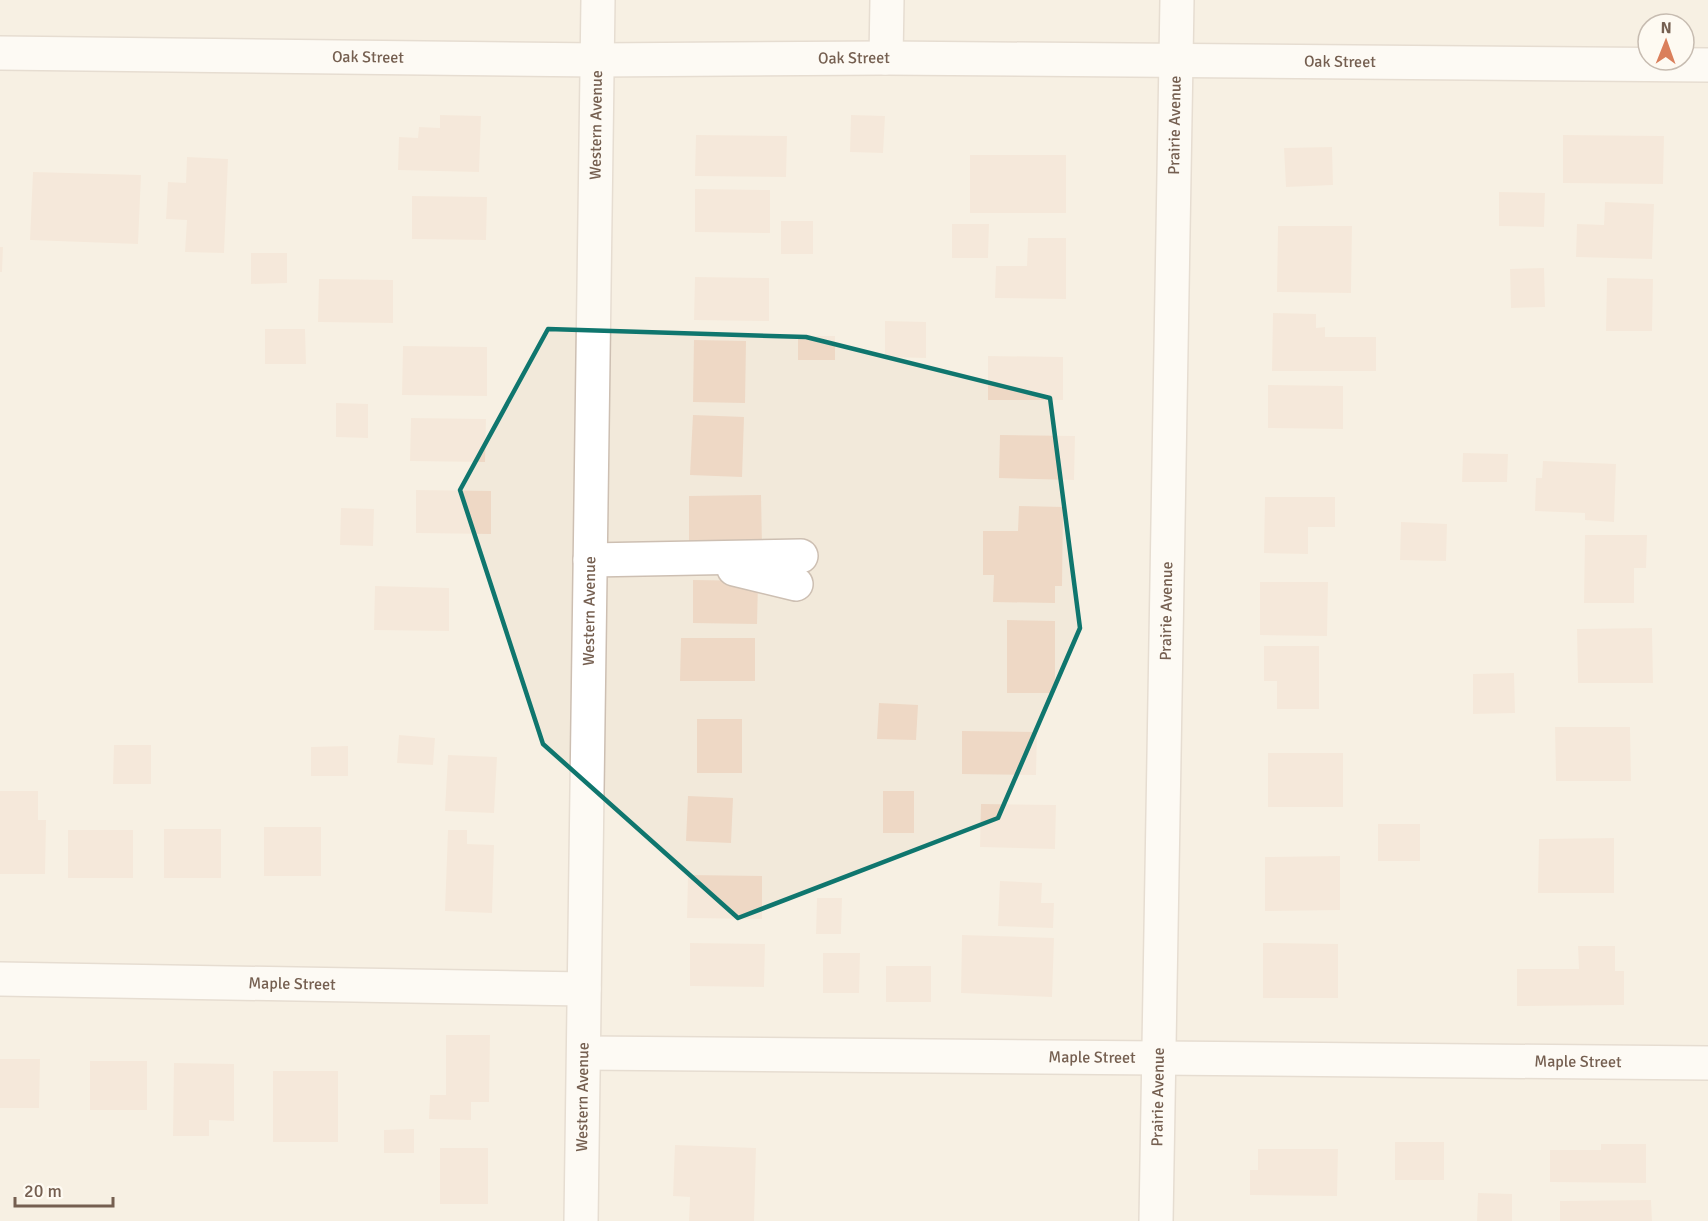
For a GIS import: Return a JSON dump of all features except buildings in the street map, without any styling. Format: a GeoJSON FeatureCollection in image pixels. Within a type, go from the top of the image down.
{"type":"FeatureCollection","features":[{"type":"Feature","properties":{"kind":"street","name":"Western Avenue"},"geometry":{"type":"LineString","coordinates":[[581,1221],[598,0]]}},
{"type":"Feature","properties":{"kind":"street"},"geometry":{"type":"LineString","coordinates":[[886,58],[887,0]]}},
{"type":"Feature","properties":{"kind":"street","name":"Prairie Avenue"},"geometry":{"type":"LineString","coordinates":[[1156,1221],[1177,0]]}},
{"type":"Feature","properties":{"kind":"street","name":"Oak Street"},"geometry":{"type":"LineString","coordinates":[[0,52],[597,60],[886,58],[1708,65]]}},
{"type":"Feature","properties":{"kind":"street"},"geometry":{"type":"LineString","coordinates":[[590,560],[688,558],[799,570]]}},
{"type":"Feature","properties":{"kind":"street","name":"Maple Street"},"geometry":{"type":"LineString","coordinates":[[0,979],[584,989]]}},
{"type":"Feature","properties":{"kind":"street","name":"Maple Street"},"geometry":{"type":"LineString","coordinates":[[584,1053],[1708,1063]]}},
{"type":"Feature","properties":{"kind":"highlighted area"},"geometry":{"type":"Polygon","coordinates":[[[548,329],[806,337],[1050,398],[1080,628],[998,818],[738,918],[543,744],[460,490],[548,329]]]}},
{"type":"Feature","properties":{"kind":"shaded area"},"geometry":{"type":"Polygon","coordinates":[[[0,0],[589,0],[568,1221],[0,1221],[0,0]]]}},
{"type":"Feature","properties":{"kind":"shaded area"},"geometry":{"type":"Polygon","coordinates":[[[615,0],[1708,0],[1708,1221],[594,1221],[615,0]]]}}]}
